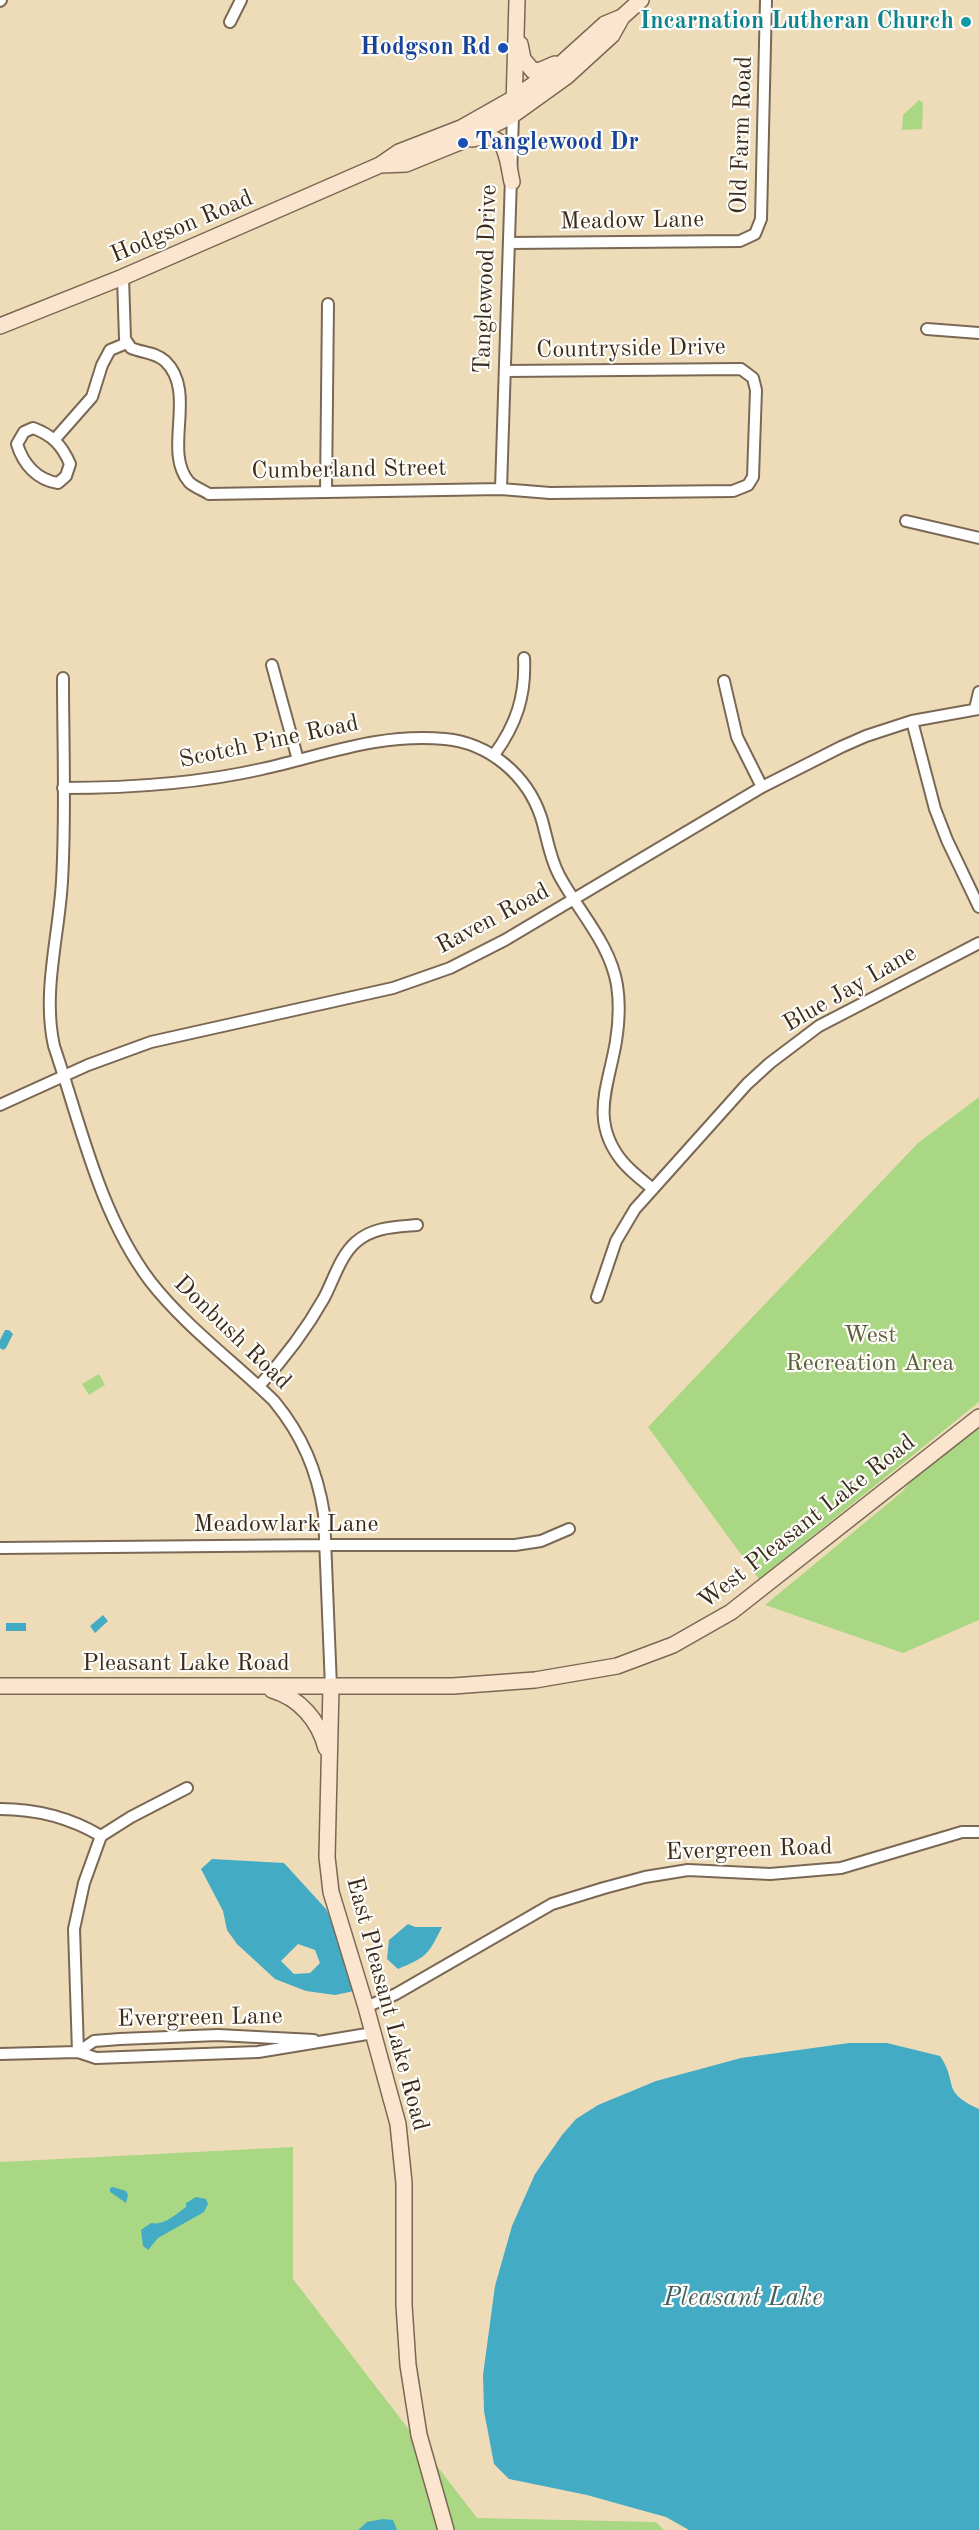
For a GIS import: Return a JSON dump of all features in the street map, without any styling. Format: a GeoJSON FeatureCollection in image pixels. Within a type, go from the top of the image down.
{"type":"FeatureCollection","features":[{"type":"Feature","properties":{"kind":"street"},"geometry":{"type":"LineString","coordinates":[[230,22],[241,0]]}},
{"type":"Feature","properties":{"kind":"street","name":"Tanglewood Drive"},"geometry":{"type":"LineString","coordinates":[[501,489],[517,0]]}},
{"type":"Feature","properties":{"kind":"street","name":"Hodgson Road"},"geometry":{"type":"LineString","coordinates":[[380,165],[406,164],[460,142],[513,115],[566,77],[612,35],[622,17],[641,0]]}},
{"type":"Feature","properties":{"kind":"street","name":"Old Farm Road"},"geometry":{"type":"LineString","coordinates":[[755,234],[761,219],[766,0]]}},
{"type":"Feature","properties":{"kind":"street","name":"Hodgson Road"},"geometry":{"type":"LineString","coordinates":[[0,326],[123,277],[380,165],[399,152],[461,128],[514,98],[553,72],[605,24],[622,17]]}},
{"type":"Feature","properties":{"kind":"street"},"geometry":{"type":"LineString","coordinates":[[516,23],[523,59],[533,71],[547,69],[570,56]]}},
{"type":"Feature","properties":{"kind":"street"},"geometry":{"type":"LineString","coordinates":[[460,142],[486,136],[500,141],[505,150],[512,182]]}},
{"type":"Feature","properties":{"kind":"street","name":"Meadow Lane"},"geometry":{"type":"LineString","coordinates":[[508,243],[740,241],[755,234]]}},
{"type":"Feature","properties":{"kind":"street"},"geometry":{"type":"LineString","coordinates":[[55,439],[92,397],[102,365],[110,350],[127,343],[123,277]]}},
{"type":"Feature","properties":{"kind":"street"},"geometry":{"type":"LineString","coordinates":[[326,492],[328,304]]}},
{"type":"Feature","properties":{"kind":"street"},"geometry":{"type":"LineString","coordinates":[[927,329],[979,333]]}},
{"type":"Feature","properties":{"kind":"street","name":"Cumberland Street"},"geometry":{"type":"LineString","coordinates":[[127,343],[131,348],[150,352],[165,361],[176,376],[179,392],[180,465],[190,483],[210,494],[501,489],[550,493],[733,491],[748,485]]}},
{"type":"Feature","properties":{"kind":"street","name":"Countryside Drive"},"geometry":{"type":"LineString","coordinates":[[505,371],[741,369],[753,378],[756,390],[754,470],[748,485]]}},
{"type":"Feature","properties":{"kind":"street"},"geometry":{"type":"LineString","coordinates":[[33,429],[49,434],[55,439],[66,453],[70,464],[66,476],[58,483],[45,481],[35,473],[20,456],[17,444],[24,432],[33,429]]}},
{"type":"Feature","properties":{"kind":"street"},"geometry":{"type":"LineString","coordinates":[[906,520],[979,538]]}},
{"type":"Feature","properties":{"kind":"street"},"geometry":{"type":"LineString","coordinates":[[494,755],[507,737],[520,707],[524,691],[524,658]]}},
{"type":"Feature","properties":{"kind":"street"},"geometry":{"type":"LineString","coordinates":[[272,665],[298,760]]}},
{"type":"Feature","properties":{"kind":"street"},"geometry":{"type":"LineString","coordinates":[[63,678],[62,880],[49,1013],[54,1046],[65,1075]]}},
{"type":"Feature","properties":{"kind":"street"},"geometry":{"type":"LineString","coordinates":[[724,681],[737,737],[762,787]]}},
{"type":"Feature","properties":{"kind":"street"},"geometry":{"type":"LineString","coordinates":[[977,709],[979,692]]}},
{"type":"Feature","properties":{"kind":"street","name":"Raven Road"},"geometry":{"type":"LineString","coordinates":[[0,1104],[65,1075],[151,1042],[372,993],[422,979],[478,955],[762,787],[866,736],[912,721],[977,709]]}},
{"type":"Feature","properties":{"kind":"street"},"geometry":{"type":"LineString","coordinates":[[912,721],[935,809],[979,907]]}},
{"type":"Feature","properties":{"kind":"street","name":"Scotch Pine Road"},"geometry":{"type":"LineString","coordinates":[[63,788],[185,783],[262,769],[369,742],[430,738],[462,742],[494,755],[518,776],[535,802],[550,856],[574,899]]}},
{"type":"Feature","properties":{"kind":"street"},"geometry":{"type":"LineString","coordinates":[[574,899],[604,946],[616,982],[619,1022],[603,1099],[604,1126],[614,1150],[622,1161],[653,1189]]}},
{"type":"Feature","properties":{"kind":"street","name":"Blue Jay Lane"},"geometry":{"type":"LineString","coordinates":[[597,1297],[616,1241],[635,1209],[747,1084],[794,1043],[846,1010],[979,943]]}},
{"type":"Feature","properties":{"kind":"street","name":"Donbush Road"},"geometry":{"type":"LineString","coordinates":[[65,1075],[111,1215],[136,1261],[175,1309],[259,1386],[287,1417],[308,1454],[321,1493],[326,1545],[328,1629]]}},
{"type":"Feature","properties":{"kind":"street"},"geometry":{"type":"LineString","coordinates":[[259,1386],[295,1344],[311,1320],[341,1263],[356,1242],[377,1230],[417,1225]]}},
{"type":"Feature","properties":{"kind":"street","name":"West Pleasant Lake Road"},"geometry":{"type":"LineString","coordinates":[[372,1686],[453,1686],[534,1680],[617,1666],[673,1645],[703,1630],[753,1596],[979,1416]]}},
{"type":"Feature","properties":{"kind":"street","name":"Meadowlark Lane"},"geometry":{"type":"LineString","coordinates":[[0,1548],[515,1545],[541,1542],[569,1529]]}},
{"type":"Feature","properties":{"kind":"street","name":"East Pleasant Lake Road"},"geometry":{"type":"LineString","coordinates":[[328,1629],[331,1687],[327,1857],[331,1892],[392,2096],[402,2153],[405,2331],[412,2400],[428,2469],[446,2530]]}},
{"type":"Feature","properties":{"kind":"street","name":"Pleasant Lake Road"},"geometry":{"type":"LineString","coordinates":[[0,1686],[372,1686]]}},
{"type":"Feature","properties":{"kind":"street"},"geometry":{"type":"LineString","coordinates":[[257,1686],[284,1693],[308,1713],[323,1736],[329,1762]]}},
{"type":"Feature","properties":{"kind":"street"},"geometry":{"type":"LineString","coordinates":[[78,2052],[74,1929],[84,1883],[101,1836],[131,1816],[187,1788]]}},
{"type":"Feature","properties":{"kind":"street"},"geometry":{"type":"LineString","coordinates":[[0,1809],[46,1812],[74,1822],[101,1836]]}},
{"type":"Feature","properties":{"kind":"street","name":"Evergreen Road"},"geometry":{"type":"LineString","coordinates":[[366,2007],[396,1994],[552,1904],[645,1876],[688,1870],[770,1874],[841,1868],[953,1834],[979,1832]]}},
{"type":"Feature","properties":{"kind":"street","name":"Evergreen Lane"},"geometry":{"type":"LineString","coordinates":[[0,2054],[78,2052],[96,2058],[218,2055],[281,2049],[373,2033]]}},
{"type":"Feature","properties":{"kind":"street","name":"Evergreen Lane"},"geometry":{"type":"LineString","coordinates":[[78,2052],[94,2041],[171,2037],[257,2036],[327,2041]]}},
{"type":"Feature","properties":{"kind":"green space"},"geometry":{"type":"Polygon","coordinates":[[[919,100],[923,103],[922,129],[902,130],[903,115],[919,100]]]}},
{"type":"Feature","properties":{"kind":"green space","name":"West Recreation Area"},"geometry":{"type":"Polygon","coordinates":[[[979,1097],[979,1402],[759,1579],[648,1427],[918,1143],[979,1097]]]}},
{"type":"Feature","properties":{"kind":"green space"},"geometry":{"type":"Polygon","coordinates":[[[99,1374],[105,1385],[89,1395],[82,1384],[99,1374]]]}},
{"type":"Feature","properties":{"kind":"green space","name":"West Recreation Area"},"geometry":{"type":"Polygon","coordinates":[[[979,1424],[979,1620],[903,1653],[765,1605],[902,1492],[911,1481],[979,1424]]]}},
{"type":"Feature","properties":{"kind":"green space"},"geometry":{"type":"Polygon","coordinates":[[[293,2147],[293,2279],[477,2518],[656,2522],[664,2530],[0,2530],[0,2162],[293,2147]]]}},
{"type":"Feature","properties":{"kind":"water"},"geometry":{"type":"Polygon","coordinates":[[[5,1330],[13,1334],[3,1350],[0,1348],[0,1340],[5,1330]]]}},
{"type":"Feature","properties":{"kind":"water"},"geometry":{"type":"Polygon","coordinates":[[[103,1615],[108,1621],[95,1633],[90,1626],[103,1615]]]}},
{"type":"Feature","properties":{"kind":"water"},"geometry":{"type":"Polygon","coordinates":[[[6,1623],[26,1623],[26,1631],[6,1631],[6,1623]]]}},
{"type":"Feature","properties":{"kind":"water"},"geometry":{"type":"Polygon","coordinates":[[[212,1859],[284,1863],[326,1909],[338,1935],[354,1991],[335,1995],[306,1991],[275,1979],[237,1944],[227,1930],[223,1911],[201,1869],[212,1859]],[[298,1944],[281,1961],[294,1974],[310,1973],[320,1963],[315,1950],[298,1944]]]}},
{"type":"Feature","properties":{"kind":"water"},"geometry":{"type":"Polygon","coordinates":[[[408,1924],[415,1927],[442,1927],[426,1954],[398,1969],[387,1959],[389,1940],[408,1924]]]}},
{"type":"Feature","properties":{"kind":"water","name":"Pleasant Lake"},"geometry":{"type":"Polygon","coordinates":[[[849,2043],[887,2043],[940,2056],[955,2092],[967,2103],[979,2109],[979,2530],[689,2530],[666,2517],[587,2495],[509,2479],[494,2464],[484,2411],[483,2375],[495,2286],[512,2226],[535,2174],[562,2135],[576,2119],[598,2105],[656,2081],[741,2058],[849,2043]]]}},
{"type":"Feature","properties":{"kind":"water"},"geometry":{"type":"Polygon","coordinates":[[[110,2188],[126,2191],[128,2195],[126,2203],[110,2192],[110,2188]]]}},
{"type":"Feature","properties":{"kind":"water"},"geometry":{"type":"Polygon","coordinates":[[[196,2197],[206,2199],[208,2204],[204,2212],[158,2238],[148,2250],[143,2246],[141,2230],[151,2223],[161,2223],[170,2219],[186,2207],[186,2203],[196,2197]]]}},
{"type":"Feature","properties":{"kind":"water"},"geometry":{"type":"Polygon","coordinates":[[[393,2520],[397,2530],[358,2530],[367,2522],[393,2520]]]}},
{"type":"Feature","properties":{"kind":"place","name":"Incarnation Lutheran Church"},"geometry":{"type":"Point","coordinates":[966,22]}},
{"type":"Feature","properties":{"kind":"place","name":"Hodgson Rd"},"geometry":{"type":"Point","coordinates":[503,48]}},
{"type":"Feature","properties":{"kind":"place","name":"Tanglewood Dr"},"geometry":{"type":"Point","coordinates":[463,143]}}]}
